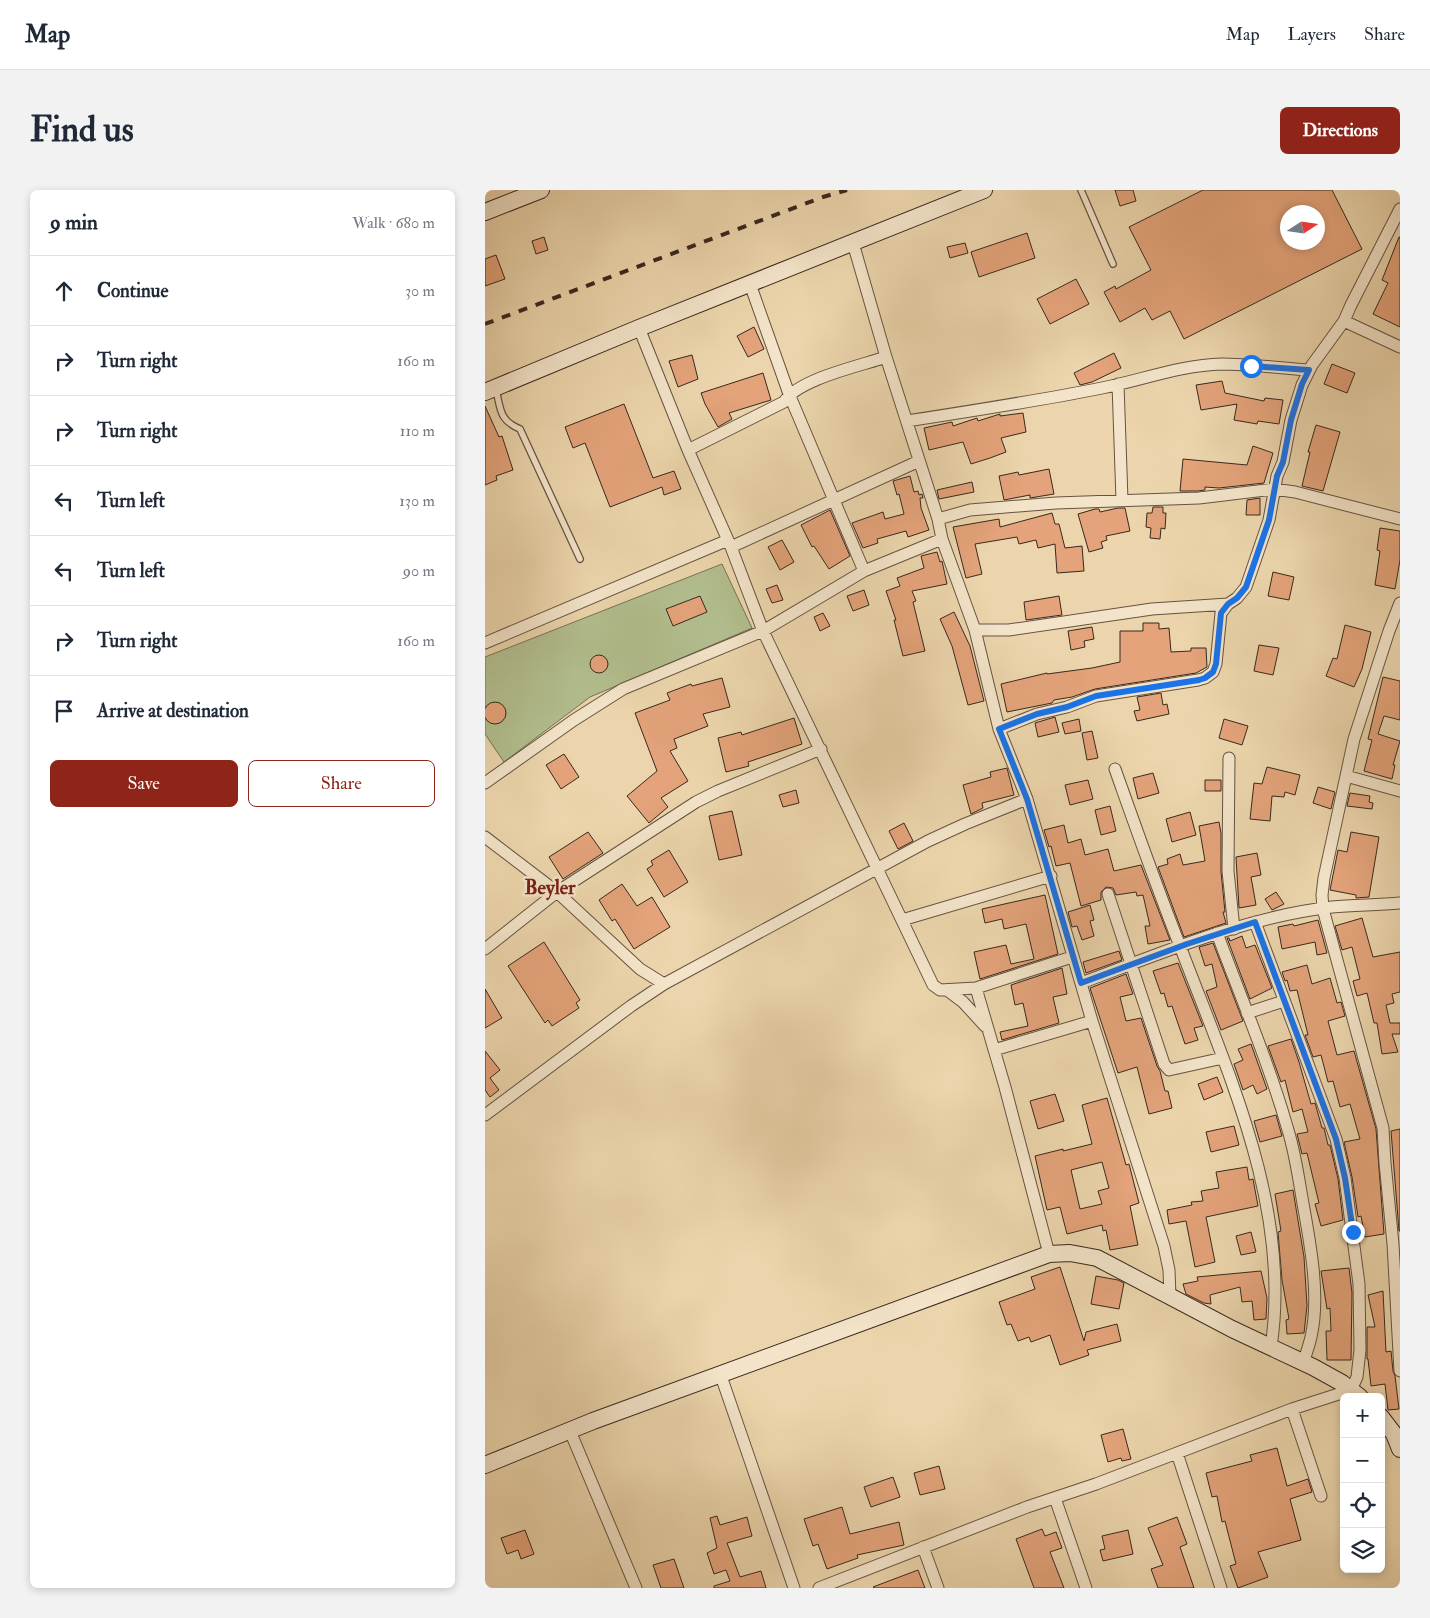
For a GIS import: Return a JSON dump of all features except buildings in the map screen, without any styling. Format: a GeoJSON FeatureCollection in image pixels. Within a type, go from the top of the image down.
{"type":"FeatureCollection","features":[{"type":"Feature","properties":{"kind":"street"},"geometry":{"type":"LineString","coordinates":[[485,212],[541,190]]}},
{"type":"Feature","properties":{"kind":"street"},"geometry":{"type":"LineString","coordinates":[[490,390],[639,328],[984,190]]}},
{"type":"Feature","properties":{"kind":"street"},"geometry":{"type":"LineString","coordinates":[[999,729],[1037,714],[1067,707],[1096,696],[1205,678],[1213,672],[1216,664],[1221,613],[1246,587],[1269,520],[1277,476],[1283,462],[1291,420],[1302,384],[1309,370],[1344,321],[1400,209]]}},
{"type":"Feature","properties":{"kind":"street"},"geometry":{"type":"LineString","coordinates":[[853,243],[886,357],[943,539],[975,630],[999,729],[1027,799],[1051,876],[1072,957],[1164,1246],[1169,1270],[1171,1297]]}},
{"type":"Feature","properties":{"kind":"street"},"geometry":{"type":"LineString","coordinates":[[750,284],[789,394],[865,571]]}},
{"type":"Feature","properties":{"kind":"street"},"geometry":{"type":"LineString","coordinates":[[1344,321],[1400,346]]}},
{"type":"Feature","properties":{"kind":"street"},"geometry":{"type":"LineString","coordinates":[[639,328],[687,450],[730,544],[763,631],[933,985],[940,990],[976,988],[1072,957]]}},
{"type":"Feature","properties":{"kind":"street"},"geometry":{"type":"LineString","coordinates":[[687,450],[784,402],[789,394],[813,381],[886,357]]}},
{"type":"Feature","properties":{"kind":"street"},"geometry":{"type":"LineString","coordinates":[[907,421],[1063,396],[1166,372],[1222,364],[1309,370]]}},
{"type":"Feature","properties":{"kind":"street"},"geometry":{"type":"LineString","coordinates":[[1118,384],[1122,500]]}},
{"type":"Feature","properties":{"kind":"street"},"geometry":{"type":"LineString","coordinates":[[485,643],[730,544],[919,461]]}},
{"type":"Feature","properties":{"kind":"street"},"geometry":{"type":"LineString","coordinates":[[938,519],[970,510],[1056,503],[1199,498],[1274,489],[1295,492],[1400,519]]}},
{"type":"Feature","properties":{"kind":"street"},"geometry":{"type":"LineString","coordinates":[[485,783],[574,720],[623,689],[763,631],[865,571],[943,539]]}},
{"type":"Feature","properties":{"kind":"street"},"geometry":{"type":"LineString","coordinates":[[1400,603],[1354,739],[1323,878],[1322,895],[1323,909],[1383,1128],[1393,1244],[1396,1326],[1400,1371]]}},
{"type":"Feature","properties":{"kind":"street"},"geometry":{"type":"LineString","coordinates":[[975,630],[1009,630],[1152,609],[1228,604]]}},
{"type":"Feature","properties":{"kind":"street"},"geometry":{"type":"LineString","coordinates":[[1389,631],[1400,636]]}},
{"type":"Feature","properties":{"kind":"street"},"geometry":{"type":"LineString","coordinates":[[485,949],[557,892],[696,802],[718,791],[821,749]]}},
{"type":"Feature","properties":{"kind":"street"},"geometry":{"type":"LineString","coordinates":[[1229,758],[1228,870],[1234,929]]}},
{"type":"Feature","properties":{"kind":"street"},"geometry":{"type":"LineString","coordinates":[[1115,769],[1179,946],[1223,1058],[1254,1151],[1271,1238],[1276,1288],[1275,1318],[1271,1347]]}},
{"type":"Feature","properties":{"kind":"street"},"geometry":{"type":"LineString","coordinates":[[1346,776],[1400,791]]}},
{"type":"Feature","properties":{"kind":"street"},"geometry":{"type":"LineString","coordinates":[[485,1116],[631,1006],[664,984],[928,841],[1027,799]]}},
{"type":"Feature","properties":{"kind":"street"},"geometry":{"type":"LineString","coordinates":[[485,837],[557,892],[640,969],[664,984]]}},
{"type":"Feature","properties":{"kind":"street"},"geometry":{"type":"LineString","coordinates":[[902,920],[1051,876]]}},
{"type":"Feature","properties":{"kind":"street"},"geometry":{"type":"LineString","coordinates":[[1108,894],[1164,1064],[1169,1070],[1223,1058]]}},
{"type":"Feature","properties":{"kind":"street"},"geometry":{"type":"LineString","coordinates":[[1081,983],[1179,946],[1255,922],[1323,909],[1400,903]]}},
{"type":"Feature","properties":{"kind":"street"},"geometry":{"type":"LineString","coordinates":[[1255,922],[1336,1139],[1345,1178],[1359,1284],[1360,1350],[1355,1393]]}},
{"type":"Feature","properties":{"kind":"street"},"geometry":{"type":"LineString","coordinates":[[1217,933],[1288,1131],[1308,1230],[1314,1286],[1314,1314],[1311,1336],[1303,1362]]}},
{"type":"Feature","properties":{"kind":"street"},"geometry":{"type":"LineString","coordinates":[[976,988],[1049,1254]]}},
{"type":"Feature","properties":{"kind":"street"},"geometry":{"type":"LineString","coordinates":[[947,990],[979,1017],[989,1031]]}},
{"type":"Feature","properties":{"kind":"street"},"geometry":{"type":"LineString","coordinates":[[1247,1013],[1284,1001]]}},
{"type":"Feature","properties":{"kind":"street"},"geometry":{"type":"LineString","coordinates":[[994,1050],[1092,1021]]}},
{"type":"Feature","properties":{"kind":"street"},"geometry":{"type":"LineString","coordinates":[[485,1465],[570,1431],[1049,1254],[1070,1253],[1097,1258],[1303,1362],[1342,1383],[1355,1393]]}},
{"type":"Feature","properties":{"kind":"street"},"geometry":{"type":"LineString","coordinates":[[721,1376],[794,1588]]}},
{"type":"Feature","properties":{"kind":"street"},"geometry":{"type":"LineString","coordinates":[[819,1588],[923,1547],[1096,1484],[1292,1409],[1340,1397]]}},
{"type":"Feature","properties":{"kind":"street"},"geometry":{"type":"LineString","coordinates":[[1292,1409],[1321,1496]]}},
{"type":"Feature","properties":{"kind":"street"},"geometry":{"type":"LineString","coordinates":[[1385,1421],[1399,1439]]}},
{"type":"Feature","properties":{"kind":"street"},"geometry":{"type":"LineString","coordinates":[[570,1431],[635,1588]]}},
{"type":"Feature","properties":{"kind":"street"},"geometry":{"type":"LineString","coordinates":[[1177,1453],[1221,1588]]}},
{"type":"Feature","properties":{"kind":"street"},"geometry":{"type":"LineString","coordinates":[[1055,1498],[1086,1588]]}},
{"type":"Feature","properties":{"kind":"street"},"geometry":{"type":"LineString","coordinates":[[923,1547],[938,1588]]}},
{"type":"Feature","properties":{"kind":"lane"},"geometry":{"type":"LineString","coordinates":[[1081,190],[1113,264]]}},
{"type":"Feature","properties":{"kind":"lane"},"geometry":{"type":"LineString","coordinates":[[490,390],[504,418],[520,429],[579,559]]}},
{"type":"Feature","properties":{"kind":"green space"},"geometry":{"type":"Polygon","coordinates":[[[722,564],[752,628],[590,697],[504,762],[485,734],[485,657],[722,564]]]}},
{"type":"Feature","properties":{"kind":"railway"},"geometry":{"type":"LineString","coordinates":[[485,324],[823,197],[847,190]]}},
{"type":"Feature","properties":{"kind":"district","name":"Beyler"},"geometry":{"type":"Point","coordinates":[550,887]}},
{"type":"Feature","properties":{"kind":"route"},"geometry":{"type":"LineString","coordinates":[[1251,366],[1309,370],[1302,384],[1291,420],[1283,462],[1274,489],[1269,520],[1246,587],[1221,613],[1216,664],[1213,672],[1199,680],[1096,696],[1067,707],[1037,714],[999,729],[1027,799],[1081,983],[1217,933],[1255,922],[1336,1139],[1345,1178],[1353,1232]]}}]}
